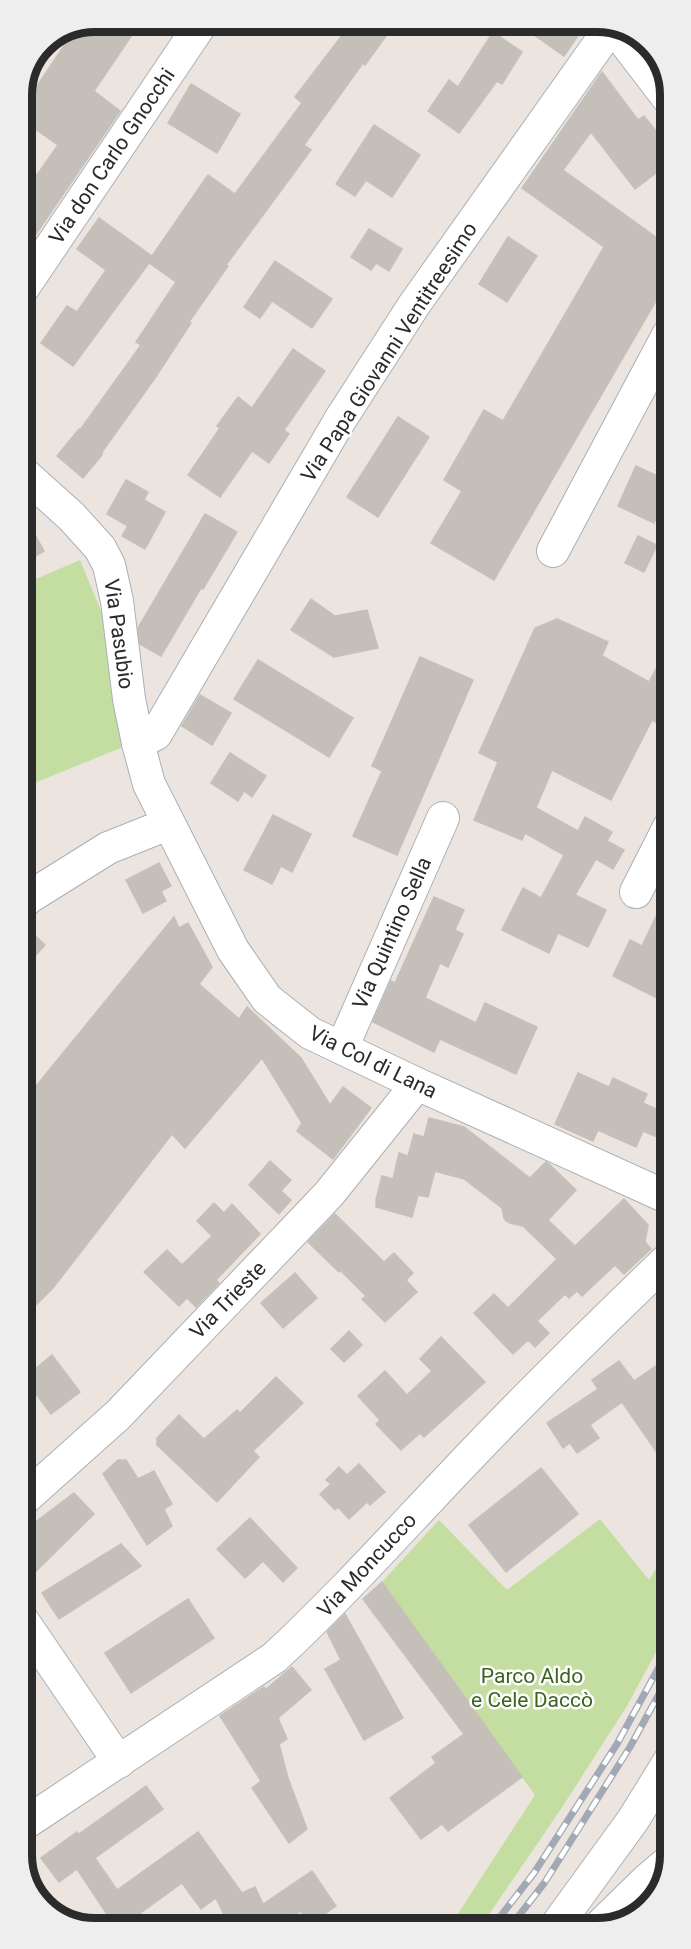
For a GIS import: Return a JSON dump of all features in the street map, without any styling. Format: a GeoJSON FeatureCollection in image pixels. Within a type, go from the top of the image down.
{"type":"FeatureCollection","features":[{"type":"Feature","properties":{"kind":"street","name":"Via don Carlo Gnocchi"},"geometry":{"type":"LineString","coordinates":[[32,275],[196,32]]}},
{"type":"Feature","properties":{"kind":"street","name":"Via Papa Giovanni Ventitreesimo"},"geometry":{"type":"LineString","coordinates":[[138,743],[156,734],[340,420],[408,314],[608,33]]}},
{"type":"Feature","properties":{"kind":"street"},"geometry":{"type":"LineString","coordinates":[[620,36],[659,85]]}},
{"type":"Feature","properties":{"kind":"street"},"geometry":{"type":"LineString","coordinates":[[553,550],[660,350]]}},
{"type":"Feature","properties":{"kind":"street","name":"Via Pasubio"},"geometry":{"type":"LineString","coordinates":[[32,481],[72,517],[100,548],[109,565],[117,601],[129,699],[138,743],[149,784],[168,824]]}},
{"type":"Feature","properties":{"kind":"street","name":"Via Quintino Sella"},"geometry":{"type":"LineString","coordinates":[[342,1048],[443,818]]}},
{"type":"Feature","properties":{"kind":"street"},"geometry":{"type":"LineString","coordinates":[[32,896],[108,848],[168,824]]}},
{"type":"Feature","properties":{"kind":"street","name":"Via Col di Lana"},"geometry":{"type":"LineString","coordinates":[[168,824],[233,950],[267,999],[310,1033],[660,1194]]}},
{"type":"Feature","properties":{"kind":"street"},"geometry":{"type":"LineString","coordinates":[[636,892],[660,845]]}},
{"type":"Feature","properties":{"kind":"street","name":"Via Trieste"},"geometry":{"type":"LineString","coordinates":[[32,1492],[118,1415],[329,1194],[410,1094],[415,1083]]}},
{"type":"Feature","properties":{"kind":"street","name":"Via Moncucco"},"geometry":{"type":"LineString","coordinates":[[32,1819],[274,1658],[309,1626],[570,1354],[660,1267]]}},
{"type":"Feature","properties":{"kind":"street"},"geometry":{"type":"LineString","coordinates":[[32,1634],[119,1762]]}},
{"type":"Feature","properties":{"kind":"street"},"geometry":{"type":"LineString","coordinates":[[561,1918],[633,1820],[660,1776]]}},
{"type":"Feature","properties":{"kind":"street"},"geometry":{"type":"LineString","coordinates":[[612,1915],[657,1872]]}},
{"type":"Feature","properties":{"kind":"green space"},"geometry":{"type":"Polygon","coordinates":[[[80,560],[110,633],[123,747],[32,784],[32,581],[80,560]]]}},
{"type":"Feature","properties":{"kind":"green space","name":"Parco Aldo e Cele Daccò"},"geometry":{"type":"Polygon","coordinates":[[[600,1519],[649,1580],[660,1562],[660,1645],[627,1706],[561,1809],[487,1918],[455,1918],[535,1795],[382,1582],[439,1520],[507,1590],[600,1519]]]}},
{"type":"Feature","properties":{"kind":"building"},"geometry":{"type":"Polygon","coordinates":[[[94,32],[134,32],[94,91],[120,111],[32,240],[32,172],[37,175],[58,145],[32,127],[32,94],[70,36],[94,32]]]}},
{"type":"Feature","properties":{"kind":"building"},"geometry":{"type":"Polygon","coordinates":[[[345,32],[389,32],[365,65],[363,63],[304,145],[311,150],[226,265],[228,266],[189,322],[191,323],[155,378],[102,455],[83,478],[57,456],[80,430],[141,345],[136,342],[176,282],[149,263],[73,366],[41,343],[67,306],[77,312],[106,270],[77,249],[99,218],[152,256],[208,175],[235,194],[302,103],[295,97],[345,32]]]}},
{"type":"Feature","properties":{"kind":"building"},"geometry":{"type":"Polygon","coordinates":[[[493,32],[522,52],[502,84],[497,81],[459,133],[428,111],[449,80],[458,87],[493,32]]]}},
{"type":"Feature","properties":{"kind":"building"},"geometry":{"type":"Polygon","coordinates":[[[530,32],[580,32],[564,56],[530,32]]]}},
{"type":"Feature","properties":{"kind":"building"},"geometry":{"type":"Polygon","coordinates":[[[602,72],[638,120],[644,116],[660,136],[660,170],[635,189],[591,132],[563,170],[660,240],[660,294],[494,580],[431,543],[462,491],[444,480],[484,410],[503,421],[604,247],[522,188],[602,72]]]}},
{"type":"Feature","properties":{"kind":"building"},"geometry":{"type":"Polygon","coordinates":[[[191,84],[240,114],[217,153],[168,123],[191,84]]]}},
{"type":"Feature","properties":{"kind":"building"},"geometry":{"type":"Polygon","coordinates":[[[374,125],[420,155],[392,197],[366,180],[355,196],[336,184],[374,125]]]}},
{"type":"Feature","properties":{"kind":"building"},"geometry":{"type":"Polygon","coordinates":[[[369,229],[402,249],[389,271],[376,263],[371,270],[351,257],[369,229]]]}},
{"type":"Feature","properties":{"kind":"building"},"geometry":{"type":"Polygon","coordinates":[[[508,237],[537,256],[507,302],[479,284],[508,237]]]}},
{"type":"Feature","properties":{"kind":"building"},"geometry":{"type":"Polygon","coordinates":[[[275,261],[332,299],[312,328],[272,301],[260,318],[244,307],[275,261]]]}},
{"type":"Feature","properties":{"kind":"building"},"geometry":{"type":"Polygon","coordinates":[[[293,349],[325,371],[284,430],[289,434],[269,463],[252,451],[220,497],[188,475],[220,428],[217,426],[238,397],[252,408],[293,349]]]}},
{"type":"Feature","properties":{"kind":"building"},"geometry":{"type":"Polygon","coordinates":[[[398,417],[429,437],[378,517],[347,497],[398,417]]]}},
{"type":"Feature","properties":{"kind":"building"},"geometry":{"type":"Polygon","coordinates":[[[636,466],[660,477],[660,511],[654,523],[618,506],[636,466]]]}},
{"type":"Feature","properties":{"kind":"building"},"geometry":{"type":"Polygon","coordinates":[[[126,480],[148,492],[144,500],[165,512],[145,549],[122,536],[128,526],[107,514],[126,480]]]}},
{"type":"Feature","properties":{"kind":"building"},"geometry":{"type":"Polygon","coordinates":[[[205,514],[237,532],[161,656],[140,644],[138,628],[205,514]]]}},
{"type":"Feature","properties":{"kind":"building"},"geometry":{"type":"Polygon","coordinates":[[[32,530],[44,551],[32,558],[32,530]]]}},
{"type":"Feature","properties":{"kind":"building"},"geometry":{"type":"Polygon","coordinates":[[[638,536],[657,545],[644,572],[625,563],[638,536]]]}},
{"type":"Feature","properties":{"kind":"building"},"geometry":{"type":"Polygon","coordinates":[[[311,599],[335,616],[367,610],[378,648],[334,657],[291,630],[311,599]]]}},
{"type":"Feature","properties":{"kind":"building"},"geometry":{"type":"Polygon","coordinates":[[[557,619],[608,642],[602,656],[649,682],[660,661],[660,724],[652,720],[611,800],[552,770],[536,808],[578,831],[585,817],[612,832],[607,841],[624,850],[613,869],[596,859],[575,895],[606,910],[588,947],[558,933],[549,953],[502,930],[523,888],[541,898],[564,855],[525,833],[522,840],[474,820],[498,762],[479,753],[535,628],[557,619]]]}},
{"type":"Feature","properties":{"kind":"building"},"geometry":{"type":"Polygon","coordinates":[[[420,657],[473,680],[397,855],[353,836],[382,771],[372,766],[420,657]]]}},
{"type":"Feature","properties":{"kind":"building"},"geometry":{"type":"Polygon","coordinates":[[[258,660],[353,718],[329,757],[234,699],[258,660]]]}},
{"type":"Feature","properties":{"kind":"building"},"geometry":{"type":"Polygon","coordinates":[[[200,695],[231,713],[212,745],[182,726],[200,695]]]}},
{"type":"Feature","properties":{"kind":"building"},"geometry":{"type":"Polygon","coordinates":[[[230,753],[266,776],[252,797],[244,791],[238,801],[211,783],[230,753]]]}},
{"type":"Feature","properties":{"kind":"building"},"geometry":{"type":"Polygon","coordinates":[[[273,815],[311,834],[292,872],[281,866],[272,884],[244,870],[273,815]]]}},
{"type":"Feature","properties":{"kind":"building"},"geometry":{"type":"Polygon","coordinates":[[[159,863],[171,886],[161,891],[166,901],[143,913],[126,880],[159,863]]]}},
{"type":"Feature","properties":{"kind":"building"},"geometry":{"type":"Polygon","coordinates":[[[434,897],[464,910],[455,930],[463,934],[448,967],[440,963],[425,998],[476,1023],[485,1003],[537,1027],[516,1074],[440,1039],[434,1052],[373,1022],[391,981],[395,983],[434,897]]]}},
{"type":"Feature","properties":{"kind":"building"},"geometry":{"type":"Polygon","coordinates":[[[660,908],[660,1000],[613,976],[630,940],[642,946],[660,908]]]}},
{"type":"Feature","properties":{"kind":"building"},"geometry":{"type":"Polygon","coordinates":[[[174,917],[179,928],[188,923],[212,967],[199,984],[239,1019],[247,1007],[301,1058],[330,1105],[343,1087],[371,1108],[333,1159],[297,1131],[302,1123],[262,1058],[185,1148],[172,1134],[53,1288],[32,1309],[32,1243],[37,1238],[32,1233],[32,1091],[174,917]]]}},
{"type":"Feature","properties":{"kind":"building"},"geometry":{"type":"Polygon","coordinates":[[[32,933],[45,945],[32,959],[32,933]]]}},
{"type":"Feature","properties":{"kind":"building"},"geometry":{"type":"Polygon","coordinates":[[[578,1073],[609,1087],[613,1078],[647,1094],[643,1103],[660,1111],[660,1138],[643,1131],[636,1147],[598,1130],[593,1141],[555,1124],[578,1073]]]}},
{"type":"Feature","properties":{"kind":"building"},"geometry":{"type":"Polygon","coordinates":[[[429,1118],[464,1127],[530,1178],[546,1162],[549,1164],[576,1190],[548,1220],[575,1246],[624,1199],[648,1225],[645,1242],[651,1249],[624,1274],[615,1265],[582,1296],[577,1291],[569,1298],[565,1294],[537,1321],[549,1333],[535,1347],[528,1340],[513,1354],[474,1313],[494,1294],[508,1308],[557,1259],[523,1226],[506,1221],[502,1208],[464,1179],[435,1171],[428,1197],[418,1195],[412,1217],[376,1207],[382,1176],[393,1179],[399,1153],[408,1156],[414,1134],[424,1137],[429,1118]]]}},
{"type":"Feature","properties":{"kind":"building"},"geometry":{"type":"Polygon","coordinates":[[[270,1161],[291,1180],[281,1191],[291,1200],[279,1214],[249,1185],[270,1161]]]}},
{"type":"Feature","properties":{"kind":"building"},"geometry":{"type":"Polygon","coordinates":[[[214,1203],[224,1213],[232,1204],[260,1234],[216,1280],[219,1283],[196,1307],[187,1298],[179,1306],[144,1272],[167,1250],[182,1265],[212,1236],[197,1221],[214,1203]]]}},
{"type":"Feature","properties":{"kind":"building"},"geometry":{"type":"Polygon","coordinates":[[[335,1214],[384,1262],[394,1253],[413,1273],[406,1280],[417,1292],[385,1322],[362,1299],[366,1296],[308,1242],[335,1214]]]}},
{"type":"Feature","properties":{"kind":"building"},"geometry":{"type":"Polygon","coordinates":[[[295,1273],[317,1298],[283,1328],[261,1303],[295,1273]]]}},
{"type":"Feature","properties":{"kind":"building"},"geometry":{"type":"Polygon","coordinates":[[[349,1331],[362,1345],[344,1362],[331,1349],[349,1331]]]}},
{"type":"Feature","properties":{"kind":"building"},"geometry":{"type":"Polygon","coordinates":[[[441,1337],[485,1382],[424,1437],[420,1433],[401,1450],[376,1424],[380,1420],[358,1396],[385,1371],[407,1395],[432,1371],[420,1359],[441,1337]]]}},
{"type":"Feature","properties":{"kind":"building"},"geometry":{"type":"Polygon","coordinates":[[[52,1355],[80,1392],[51,1414],[32,1389],[32,1371],[52,1355]]]}},
{"type":"Feature","properties":{"kind":"building"},"geometry":{"type":"Polygon","coordinates":[[[619,1361],[634,1381],[660,1363],[660,1457],[622,1402],[590,1425],[599,1438],[577,1453],[570,1443],[563,1448],[547,1423],[598,1389],[592,1380],[619,1361]]]}},
{"type":"Feature","properties":{"kind":"building"},"geometry":{"type":"Polygon","coordinates":[[[276,1377],[303,1403],[253,1451],[259,1457],[217,1502],[157,1445],[157,1438],[179,1415],[204,1439],[237,1410],[240,1413],[276,1377]]]}},
{"type":"Feature","properties":{"kind":"building"},"geometry":{"type":"Polygon","coordinates":[[[118,1460],[126,1460],[138,1479],[154,1471],[172,1504],[164,1509],[172,1526],[147,1545],[103,1474],[118,1460]]]}},
{"type":"Feature","properties":{"kind":"building"},"geometry":{"type":"Polygon","coordinates":[[[359,1464],[385,1492],[370,1505],[367,1502],[349,1519],[338,1507],[335,1510],[320,1494],[331,1484],[326,1480],[339,1467],[347,1475],[359,1464]]]}},
{"type":"Feature","properties":{"kind":"building"},"geometry":{"type":"Polygon","coordinates":[[[541,1468],[578,1514],[506,1572],[469,1525],[541,1468]]]}},
{"type":"Feature","properties":{"kind":"building"},"geometry":{"type":"Polygon","coordinates":[[[74,1493],[94,1514],[32,1575],[33,1524],[74,1493]]]}},
{"type":"Feature","properties":{"kind":"building"},"geometry":{"type":"Polygon","coordinates":[[[250,1518],[297,1568],[283,1582],[263,1561],[245,1578],[217,1549],[250,1518]]]}},
{"type":"Feature","properties":{"kind":"building"},"geometry":{"type":"Polygon","coordinates":[[[121,1544],[141,1566],[59,1619],[42,1593],[121,1544]]]}},
{"type":"Feature","properties":{"kind":"building"},"geometry":{"type":"Polygon","coordinates":[[[382,1582],[522,1777],[448,1831],[442,1824],[421,1839],[390,1798],[436,1763],[432,1757],[464,1734],[363,1599],[382,1582]]]}},
{"type":"Feature","properties":{"kind":"building"},"geometry":{"type":"Polygon","coordinates":[[[188,1599],[214,1638],[131,1693],[105,1653],[188,1599]]]}},
{"type":"Feature","properties":{"kind":"building"},"geometry":{"type":"Polygon","coordinates":[[[345,1614],[403,1718],[364,1740],[325,1669],[341,1660],[327,1632],[345,1614]]]}},
{"type":"Feature","properties":{"kind":"building"},"geometry":{"type":"Polygon","coordinates":[[[292,1667],[311,1690],[278,1718],[287,1739],[279,1744],[288,1778],[307,1829],[289,1843],[252,1788],[261,1781],[220,1716],[264,1687],[265,1690],[292,1667]]]}},
{"type":"Feature","properties":{"kind":"building"},"geometry":{"type":"Polygon","coordinates":[[[146,1786],[163,1809],[95,1858],[117,1890],[198,1832],[242,1893],[255,1887],[263,1904],[312,1871],[336,1906],[319,1917],[305,1917],[301,1911],[293,1916],[291,1913],[282,1917],[225,1917],[216,1898],[201,1909],[182,1883],[135,1917],[109,1917],[77,1869],[59,1882],[41,1858],[77,1832],[79,1834],[146,1786]]]}},
{"type":"Feature","properties":{"kind":"railway"},"geometry":{"type":"LineString","coordinates":[[499,1918],[534,1873],[617,1744],[660,1665]]}},
{"type":"Feature","properties":{"kind":"railway"},"geometry":{"type":"LineString","coordinates":[[517,1918],[545,1882],[630,1747],[660,1692]]}}]}
